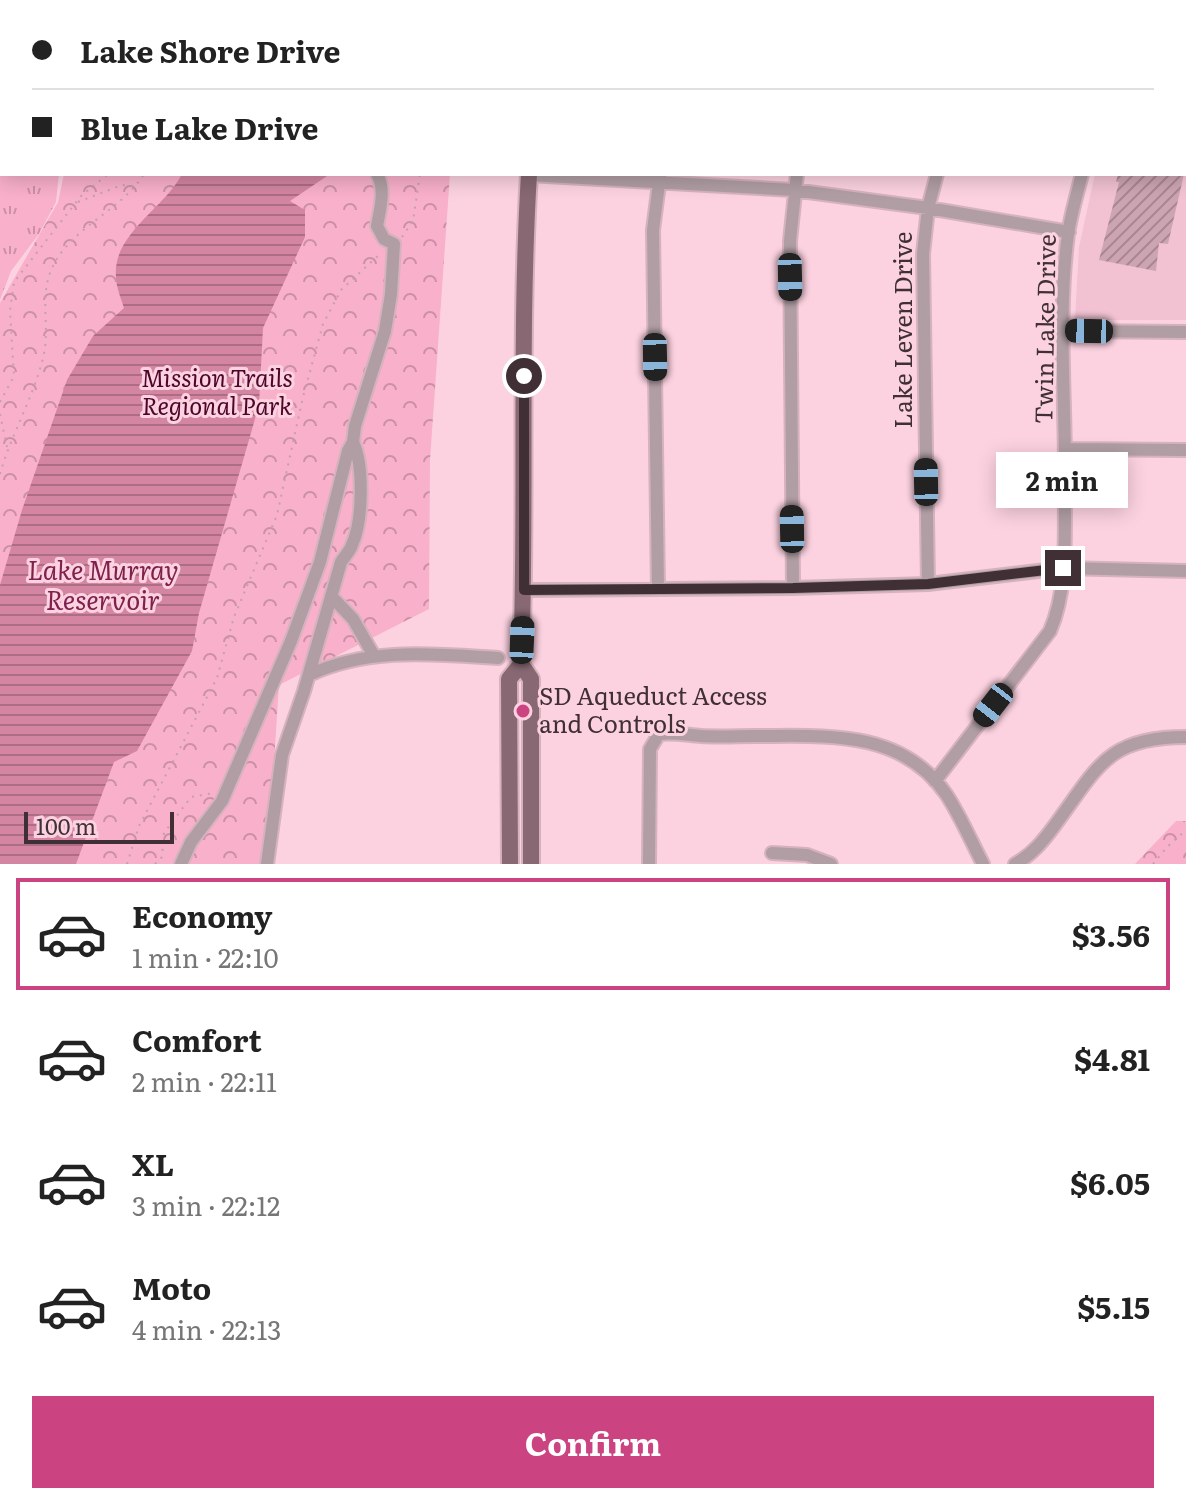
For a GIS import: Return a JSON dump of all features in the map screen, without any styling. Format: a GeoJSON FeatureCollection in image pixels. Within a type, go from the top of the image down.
{"type":"FeatureCollection","features":[{"type":"Feature","properties":{"kind":"main road"},"geometry":{"type":"LineString","coordinates":[[529,176],[525,251],[521,664],[531,679],[531,864]]}},
{"type":"Feature","properties":{"kind":"main road"},"geometry":{"type":"LineString","coordinates":[[510,864],[509,679],[521,664]]}},
{"type":"Feature","properties":{"kind":"street"},"geometry":{"type":"LineString","coordinates":[[181,864],[191,842],[227,791],[291,641],[320,562],[355,426],[385,331],[391,294],[394,244],[384,239],[377,226],[383,202],[378,176]]}},
{"type":"Feature","properties":{"kind":"street"},"geometry":{"type":"LineString","coordinates":[[594,176],[660,178],[793,190],[928,208],[1069,232]]}},
{"type":"Feature","properties":{"kind":"street"},"geometry":{"type":"LineString","coordinates":[[793,588],[790,241],[796,176]]}},
{"type":"Feature","properties":{"kind":"street","name":"Lake Leven Drive"},"geometry":{"type":"LineString","coordinates":[[928,584],[923,254],[928,208],[936,176]]}},
{"type":"Feature","properties":{"kind":"street","name":"Twin Lake Drive"},"geometry":{"type":"LineString","coordinates":[[935,781],[1050,631],[1058,614],[1063,568],[1064,282],[1069,232],[1082,176]]}},
{"type":"Feature","properties":{"kind":"street"},"geometry":{"type":"LineString","coordinates":[[658,588],[653,230],[660,178]]}},
{"type":"Feature","properties":{"kind":"street"},"geometry":{"type":"LineString","coordinates":[[1064,331],[1186,332]]}},
{"type":"Feature","properties":{"kind":"street"},"geometry":{"type":"LineString","coordinates":[[267,864],[282,755],[309,675],[341,562],[353,544],[360,471],[359,454],[353,442]]}},
{"type":"Feature","properties":{"kind":"street"},"geometry":{"type":"LineString","coordinates":[[1065,449],[1186,450]]}},
{"type":"Feature","properties":{"kind":"street"},"geometry":{"type":"LineString","coordinates":[[524,590],[928,584],[1063,568],[1186,571]]}},
{"type":"Feature","properties":{"kind":"street"},"geometry":{"type":"LineString","coordinates":[[331,596],[353,619],[374,656]]}},
{"type":"Feature","properties":{"kind":"street"},"geometry":{"type":"LineString","coordinates":[[309,675],[335,663],[374,656],[437,654],[498,658]]}},
{"type":"Feature","properties":{"kind":"street"},"geometry":{"type":"LineString","coordinates":[[649,864],[650,749],[659,734],[667,733],[703,736],[836,735],[889,749],[913,763],[945,793],[983,864]]}},
{"type":"Feature","properties":{"kind":"street"},"geometry":{"type":"LineString","coordinates":[[1015,864],[1042,842],[1096,770],[1115,752],[1148,739],[1186,737]]}},
{"type":"Feature","properties":{"kind":"street"},"geometry":{"type":"LineString","coordinates":[[772,853],[807,855],[831,864]]}},
{"type":"Feature","properties":{"kind":"path"},"geometry":{"type":"LineString","coordinates":[[0,402],[14,376],[10,311],[14,282],[76,203],[106,176]]}},
{"type":"Feature","properties":{"kind":"path"},"geometry":{"type":"LineString","coordinates":[[0,474],[44,356],[45,293],[53,266],[78,234],[113,207],[142,176]]}},
{"type":"Feature","properties":{"kind":"path"},"geometry":{"type":"LineString","coordinates":[[127,864],[139,826],[217,678],[234,617],[277,515],[323,324],[341,290],[366,265],[394,244],[413,221],[420,176]]}},
{"type":"Feature","properties":{"kind":"path"},"geometry":{"type":"LineString","coordinates":[[76,203],[122,185],[134,186]]}},
{"type":"Feature","properties":{"kind":"path"},"geometry":{"type":"LineString","coordinates":[[0,414],[5,446],[8,448]]}},
{"type":"Feature","properties":{"kind":"path"},"geometry":{"type":"LineString","coordinates":[[155,864],[162,857],[164,833],[191,797],[227,791]]}},
{"type":"Feature","properties":{"kind":"path"},"geometry":{"type":"LineString","coordinates":[[1153,864],[1186,830]]}},
{"type":"Feature","properties":{"kind":"shaded area"},"geometry":{"type":"Polygon","coordinates":[[[1095,176],[1186,176],[1186,320],[1075,320],[1079,247],[1095,176]]]}},
{"type":"Feature","properties":{"kind":"green space"},"geometry":{"type":"Polygon","coordinates":[[[0,176],[59,176],[56,202],[39,234],[11,271],[0,300],[0,176]]]}},
{"type":"Feature","properties":{"kind":"green space","name":"Mission Trails Regional Park"},"geometry":{"type":"Polygon","coordinates":[[[64,176],[450,176],[430,460],[429,609],[279,685],[264,864],[0,864],[0,303],[58,202],[64,176]]]}},
{"type":"Feature","properties":{"kind":"green space"},"geometry":{"type":"Polygon","coordinates":[[[1176,821],[1186,821],[1186,864],[1135,864],[1176,821]]]}},
{"type":"Feature","properties":{"kind":"water","name":"Lake Murray Reservoir"},"geometry":{"type":"Polygon","coordinates":[[[181,176],[327,176],[290,201],[305,210],[305,237],[263,328],[259,405],[199,613],[192,651],[137,751],[114,762],[76,864],[0,864],[0,585],[67,380],[93,336],[124,308],[116,277],[122,248],[181,176]]]}},
{"type":"Feature","properties":{"kind":"building"},"geometry":{"type":"Polygon","coordinates":[[[1118,176],[1184,176],[1168,244],[1159,243],[1156,271],[1099,260],[1119,182],[1116,182],[1118,176]]]}},
{"type":"Feature","properties":{"kind":"place","name":"SD Aqueduct Access and Controls"},"geometry":{"type":"Point","coordinates":[523,711]}},
{"type":"Feature","properties":{"kind":"route"},"geometry":{"type":"LineString","coordinates":[[524,376],[524,590],[928,584],[1063,568]]}}]}
